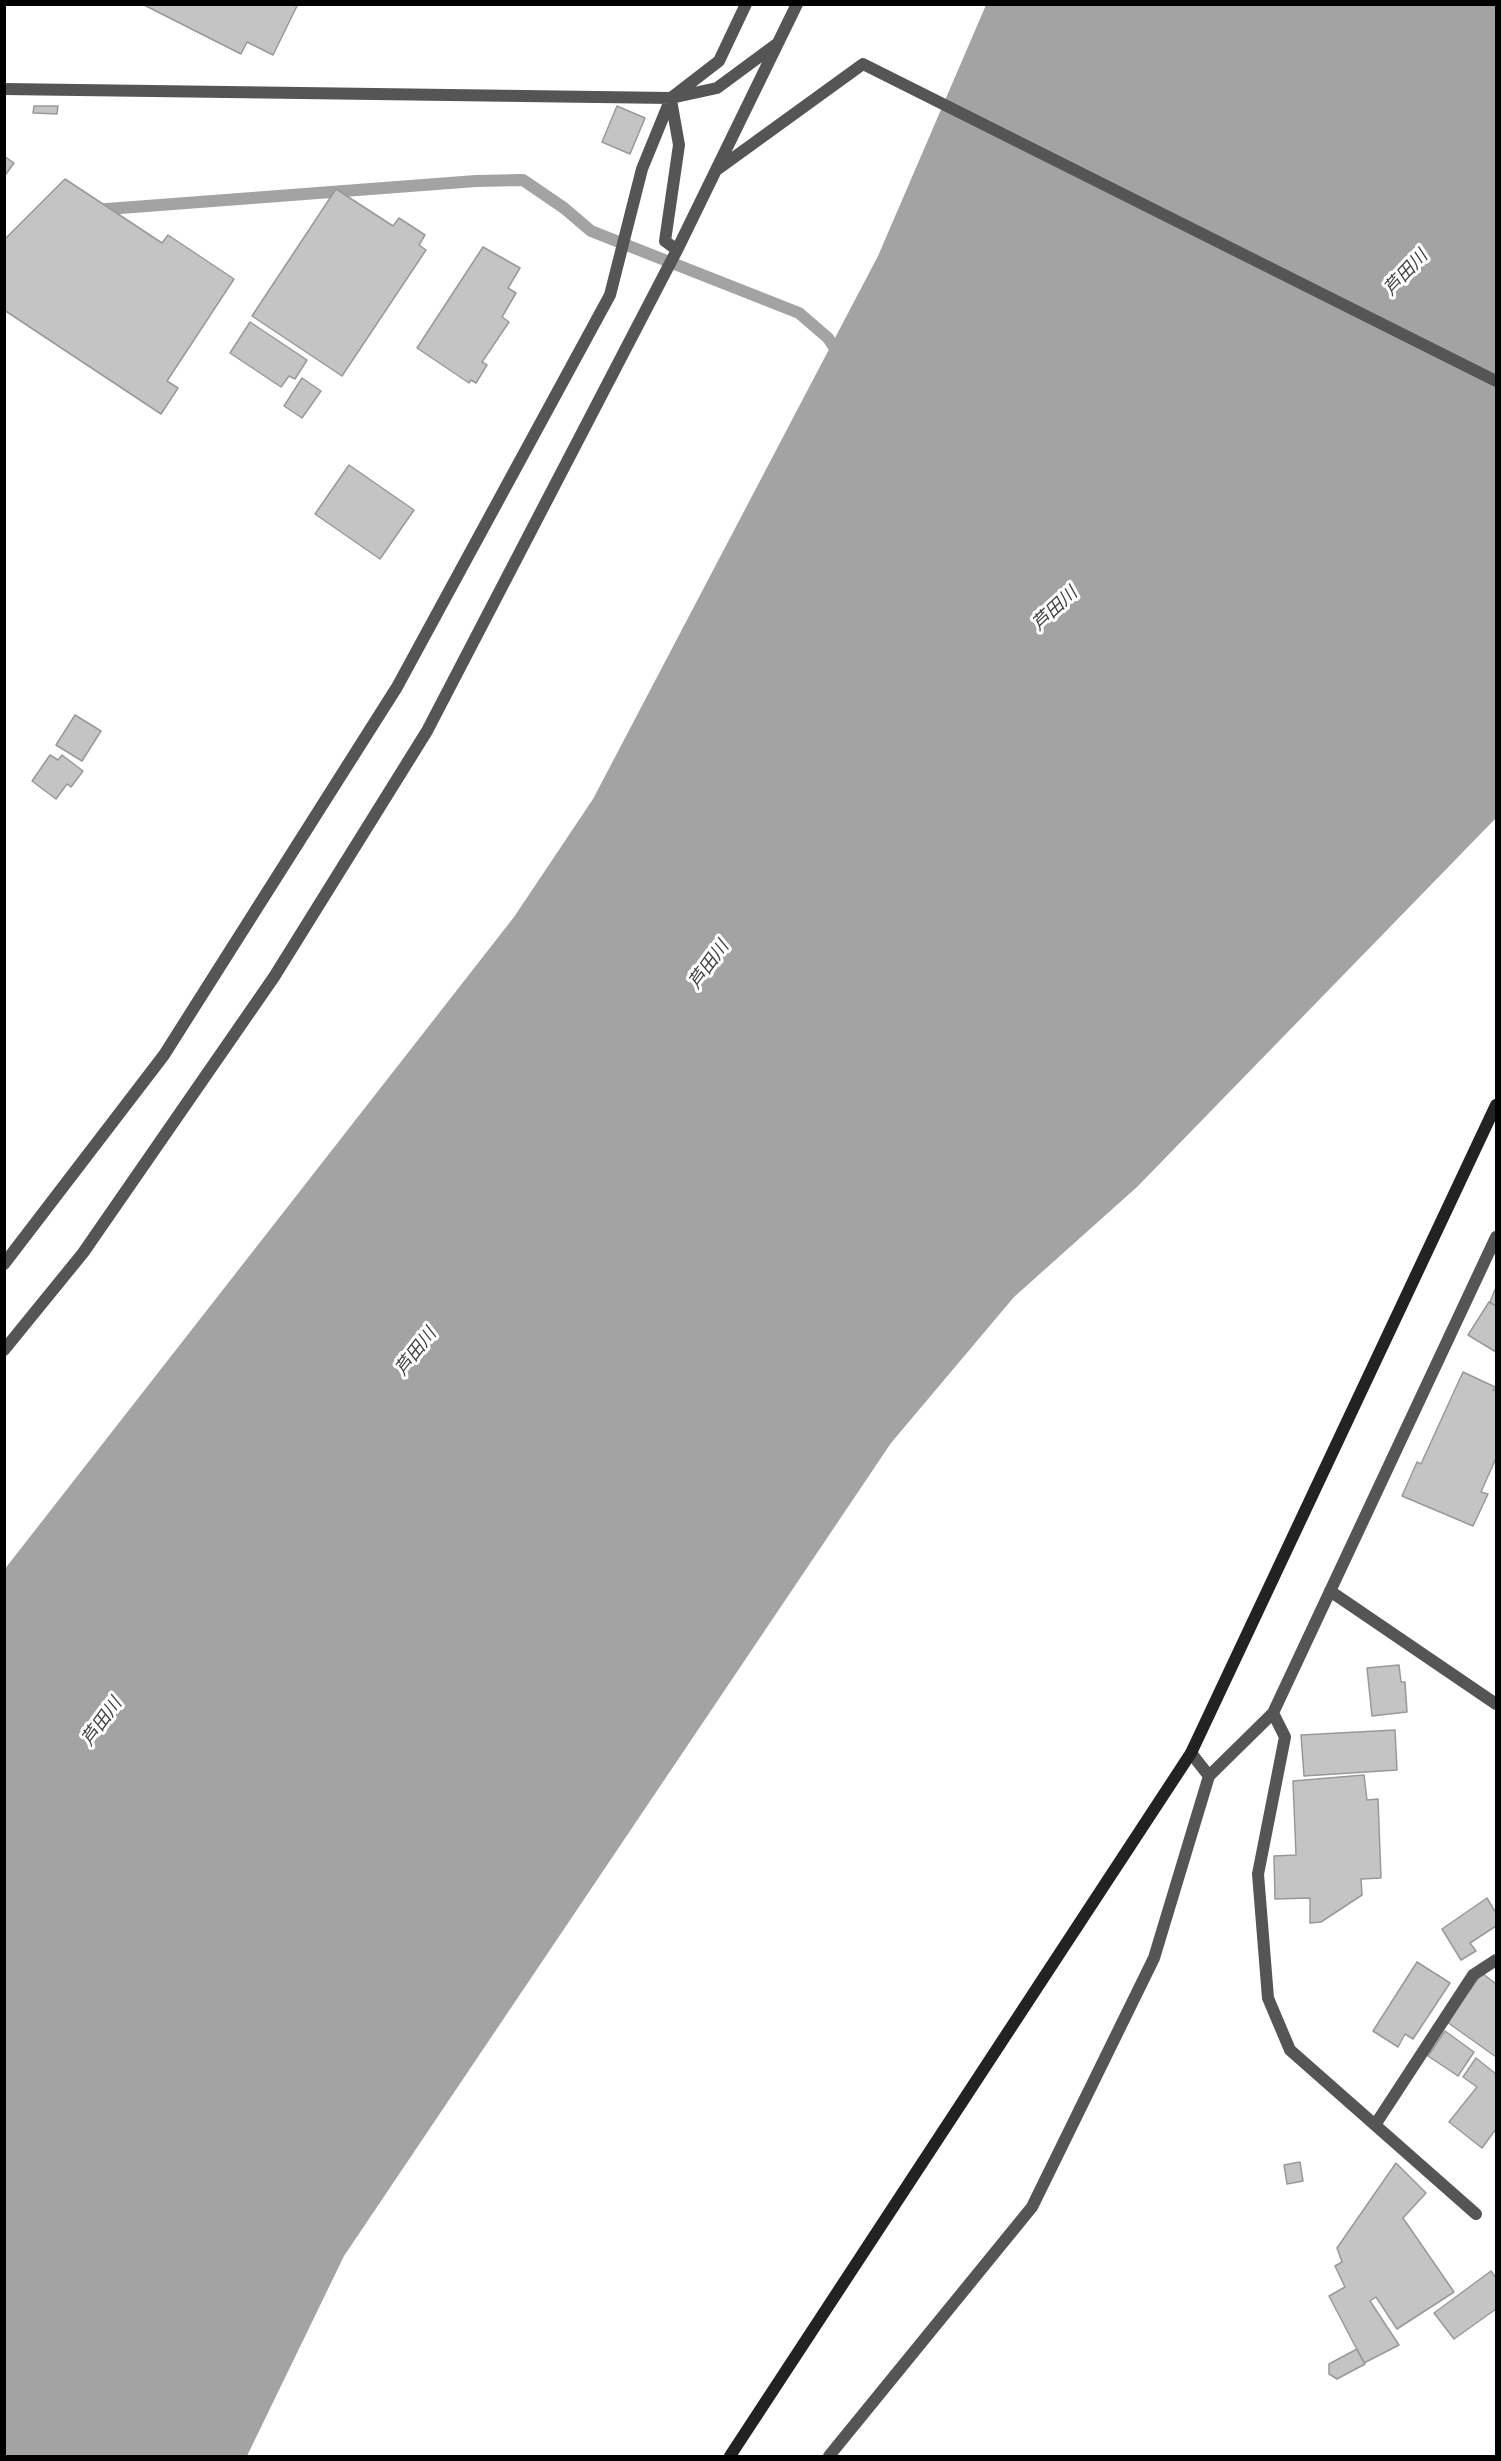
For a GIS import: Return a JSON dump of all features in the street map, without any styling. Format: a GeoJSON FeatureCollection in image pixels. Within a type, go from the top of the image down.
{"type":"FeatureCollection","features":[{"type":"Feature","properties":{"kind":"street"},"geometry":{"type":"LineString","coordinates":[[4,1264],[164,1055],[397,687],[610,295],[642,169],[671,98],[719,61],[746,4]]}},
{"type":"Feature","properties":{"kind":"street"},"geometry":{"type":"LineString","coordinates":[[4,1350],[83,1252],[274,977],[427,731],[677,250],[797,4]]}},
{"type":"Feature","properties":{"kind":"street"},"geometry":{"type":"LineString","coordinates":[[4,89],[671,98],[717,88],[779,42]]}},
{"type":"Feature","properties":{"kind":"street"},"geometry":{"type":"LineString","coordinates":[[717,170],[863,64],[1497,381]]}},
{"type":"Feature","properties":{"kind":"street"},"geometry":{"type":"LineString","coordinates":[[671,98],[680,145],[665,241],[677,250]]}},
{"type":"Feature","properties":{"kind":"street"},"geometry":{"type":"LineString","coordinates":[[730,2457],[1191,1753],[1497,1105]]}},
{"type":"Feature","properties":{"kind":"street"},"geometry":{"type":"LineString","coordinates":[[829,2457],[1032,2208],[1154,1958],[1209,1776],[1273,1713],[1497,1237]]}},
{"type":"Feature","properties":{"kind":"street"},"geometry":{"type":"LineString","coordinates":[[1330,1591],[1497,1704]]}},
{"type":"Feature","properties":{"kind":"street"},"geometry":{"type":"LineString","coordinates":[[1273,1713],[1285,1737],[1258,1874],[1268,1998],[1290,2050],[1476,2214]]}},
{"type":"Feature","properties":{"kind":"street"},"geometry":{"type":"LineString","coordinates":[[1191,1753],[1209,1776]]}},
{"type":"Feature","properties":{"kind":"street"},"geometry":{"type":"LineString","coordinates":[[1375,2126],[1473,1975],[1497,1960]]}},
{"type":"Feature","properties":{"kind":"water","name":"芦田川"},"geometry":{"type":"Polygon","coordinates":[[[986,5],[1496,5],[1496,818],[1137,1187],[1014,1297],[891,1443],[344,2256],[247,2456],[5,2456],[4,1570],[514,917],[593,799],[878,256],[986,5]]]}},
{"type":"Feature","properties":{"kind":"building"},"geometry":{"type":"Polygon","coordinates":[[[142,4],[295,4],[297,6],[273,55],[247,42],[241,54],[142,4]]]}},
{"type":"Feature","properties":{"kind":"building"},"geometry":{"type":"Polygon","coordinates":[[[34,106],[58,106],[57,114],[33,113],[34,106]]]}},
{"type":"Feature","properties":{"kind":"building"},"geometry":{"type":"Polygon","coordinates":[[[617,106],[645,118],[630,154],[602,142],[617,106]]]}},
{"type":"Feature","properties":{"kind":"building"},"geometry":{"type":"Polygon","coordinates":[[[4,156],[14,163],[6,174],[4,173],[4,156]]]}},
{"type":"Feature","properties":{"kind":"building"},"geometry":{"type":"Polygon","coordinates":[[[65,179],[162,243],[168,235],[234,279],[167,381],[178,388],[161,414],[4,310],[4,240],[65,179]]]}},
{"type":"Feature","properties":{"kind":"building"},"geometry":{"type":"Polygon","coordinates":[[[336,189],[393,226],[399,218],[425,235],[419,245],[426,250],[342,376],[252,316],[336,189]]]}},
{"type":"Feature","properties":{"kind":"building"},"geometry":{"type":"Polygon","coordinates":[[[483,247],[520,268],[508,288],[516,293],[502,317],[509,322],[482,362],[487,365],[476,383],[471,380],[469,383],[417,348],[483,247]]]}},
{"type":"Feature","properties":{"kind":"building"},"geometry":{"type":"Polygon","coordinates":[[[250,322],[307,360],[295,379],[289,376],[281,387],[230,353],[250,322]]]}},
{"type":"Feature","properties":{"kind":"building"},"geometry":{"type":"Polygon","coordinates":[[[302,378],[321,391],[302,418],[284,406],[302,378]]]}},
{"type":"Feature","properties":{"kind":"building"},"geometry":{"type":"Polygon","coordinates":[[[349,465],[414,510],[380,559],[315,514],[349,465]]]}},
{"type":"Feature","properties":{"kind":"building"},"geometry":{"type":"Polygon","coordinates":[[[75,715],[101,731],[82,761],[56,745],[75,715]]]}},
{"type":"Feature","properties":{"kind":"building"},"geometry":{"type":"Polygon","coordinates":[[[50,755],[58,760],[62,755],[83,771],[71,787],[67,784],[56,799],[32,781],[50,755]]]}},
{"type":"Feature","properties":{"kind":"building"},"geometry":{"type":"Polygon","coordinates":[[[1496,1287],[1496,1306],[1490,1302],[1496,1287]]]}},
{"type":"Feature","properties":{"kind":"building"},"geometry":{"type":"Polygon","coordinates":[[[1489,1302],[1496,1306],[1496,1352],[1468,1335],[1489,1302]]]}},
{"type":"Feature","properties":{"kind":"building"},"geometry":{"type":"Polygon","coordinates":[[[1463,1372],[1495,1387],[1493,1390],[1496,1391],[1496,1458],[1481,1492],[1488,1494],[1473,1526],[1402,1496],[1417,1462],[1421,1464],[1463,1372]]]}},
{"type":"Feature","properties":{"kind":"building"},"geometry":{"type":"Polygon","coordinates":[[[1399,1665],[1401,1682],[1405,1682],[1407,1712],[1372,1716],[1367,1668],[1399,1665]]]}},
{"type":"Feature","properties":{"kind":"building"},"geometry":{"type":"Polygon","coordinates":[[[1395,1730],[1397,1770],[1304,1776],[1301,1735],[1395,1730]]]}},
{"type":"Feature","properties":{"kind":"building"},"geometry":{"type":"Polygon","coordinates":[[[1364,1775],[1367,1800],[1378,1799],[1381,1878],[1361,1879],[1362,1895],[1321,1922],[1310,1923],[1310,1898],[1275,1899],[1274,1856],[1296,1855],[1293,1781],[1364,1775]]]}},
{"type":"Feature","properties":{"kind":"building"},"geometry":{"type":"Polygon","coordinates":[[[1487,1898],[1496,1913],[1496,1926],[1470,1943],[1476,1951],[1461,1960],[1442,1929],[1487,1898]]]}},
{"type":"Feature","properties":{"kind":"building"},"geometry":{"type":"Polygon","coordinates":[[[1417,1962],[1450,1983],[1413,2039],[1405,2034],[1398,2047],[1373,2031],[1417,1962]]]}},
{"type":"Feature","properties":{"kind":"building"},"geometry":{"type":"Polygon","coordinates":[[[1482,1973],[1496,1984],[1496,2057],[1447,2022],[1482,1973]]]}},
{"type":"Feature","properties":{"kind":"building"},"geometry":{"type":"Polygon","coordinates":[[[1445,2031],[1474,2052],[1458,2076],[1428,2056],[1445,2031]]]}},
{"type":"Feature","properties":{"kind":"building"},"geometry":{"type":"Polygon","coordinates":[[[1476,2058],[1496,2074],[1496,2129],[1482,2148],[1449,2122],[1477,2087],[1463,2077],[1476,2058]]]}},
{"type":"Feature","properties":{"kind":"building"},"geometry":{"type":"Polygon","coordinates":[[[1300,2162],[1303,2181],[1287,2184],[1284,2165],[1300,2162]]]}},
{"type":"Feature","properties":{"kind":"building"},"geometry":{"type":"Polygon","coordinates":[[[1396,2163],[1426,2193],[1403,2218],[1454,2292],[1397,2329],[1376,2297],[1370,2301],[1399,2345],[1364,2363],[1329,2296],[1345,2287],[1335,2266],[1342,2262],[1337,2248],[1396,2163]]]}},
{"type":"Feature","properties":{"kind":"building"},"geometry":{"type":"Polygon","coordinates":[[[1491,2271],[1496,2278],[1496,2309],[1454,2339],[1434,2313],[1491,2271]]]}},
{"type":"Feature","properties":{"kind":"building"},"geometry":{"type":"Polygon","coordinates":[[[1357,2349],[1365,2364],[1337,2379],[1329,2374],[1329,2364],[1357,2349]]]}},
{"type":"Feature","properties":{"kind":"waterway"},"geometry":{"type":"LineString","coordinates":[[94,210],[476,181],[523,180],[564,208],[591,231],[799,313],[828,338],[840,356]]}}]}
